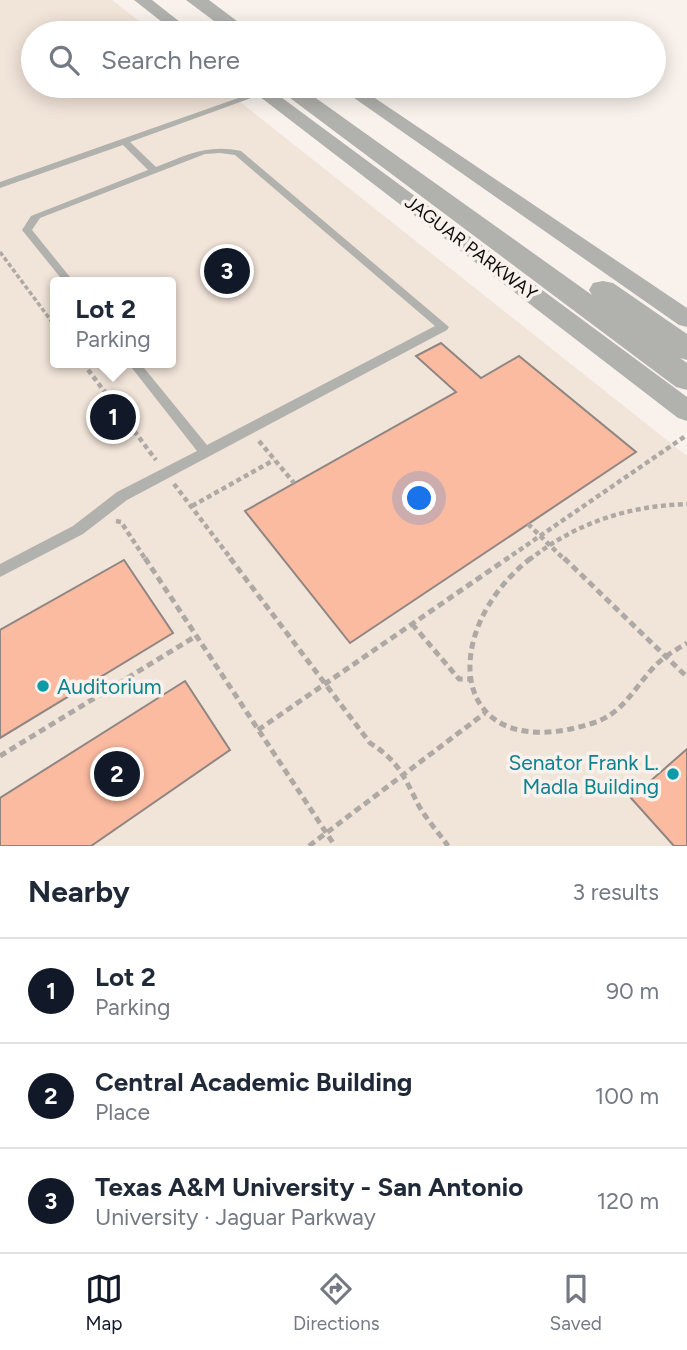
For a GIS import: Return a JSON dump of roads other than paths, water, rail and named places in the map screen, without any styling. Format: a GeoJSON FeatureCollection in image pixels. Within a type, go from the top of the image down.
{"type":"FeatureCollection","features":[{"type":"Feature","properties":{"kind":"street"},"geometry":{"type":"LineString","coordinates":[[142,0],[170,21]]}},
{"type":"Feature","properties":{"kind":"street"},"geometry":{"type":"LineString","coordinates":[[168,0],[197,21]]}},
{"type":"Feature","properties":{"kind":"street"},"geometry":{"type":"LineString","coordinates":[[196,0],[226,21]]}},
{"type":"Feature","properties":{"kind":"street","name":"JAGUAR PARKWAY"},"geometry":{"type":"LineString","coordinates":[[285,98],[442,226],[687,411]]}},
{"type":"Feature","properties":{"kind":"street","name":"JAGUAR PARKWAY"},"geometry":{"type":"LineString","coordinates":[[288,98],[499,242],[687,379]]}},
{"type":"Feature","properties":{"kind":"street"},"geometry":{"type":"LineString","coordinates":[[334,98],[687,349]]}},
{"type":"Feature","properties":{"kind":"street"},"geometry":{"type":"LineString","coordinates":[[364,98],[687,319]]}},
{"type":"Feature","properties":{"kind":"street"},"geometry":{"type":"LineString","coordinates":[[442,226],[499,242]]}},
{"type":"Feature","properties":{"kind":"lane"},"geometry":{"type":"LineString","coordinates":[[0,185],[242,98]]}},
{"type":"Feature","properties":{"kind":"lane"},"geometry":{"type":"LineString","coordinates":[[124,141],[154,170]]}},
{"type":"Feature","properties":{"kind":"lane"},"geometry":{"type":"LineString","coordinates":[[0,571],[78,530],[122,496],[443,327],[238,153],[211,149],[48,209],[29,223],[30,236],[65,277]]}},
{"type":"Feature","properties":{"kind":"lane"},"geometry":{"type":"LineString","coordinates":[[138,368],[206,453]]}},
{"type":"Feature","properties":{"kind":"place","name":"Texas A&M University - San Antonio"},"geometry":{"type":"Point","coordinates":[227,271]}},
{"type":"Feature","properties":{"kind":"place","name":"Lot 2"},"geometry":{"type":"Point","coordinates":[113,417]}},
{"type":"Feature","properties":{"kind":"place","name":"Auditorium"},"geometry":{"type":"Point","coordinates":[43,686]}},
{"type":"Feature","properties":{"kind":"place","name":"Central Academic Building"},"geometry":{"type":"Point","coordinates":[117,774]}},
{"type":"Feature","properties":{"kind":"place","name":"Senator Frank L. Madla Building"},"geometry":{"type":"Point","coordinates":[673,774]}}]}
